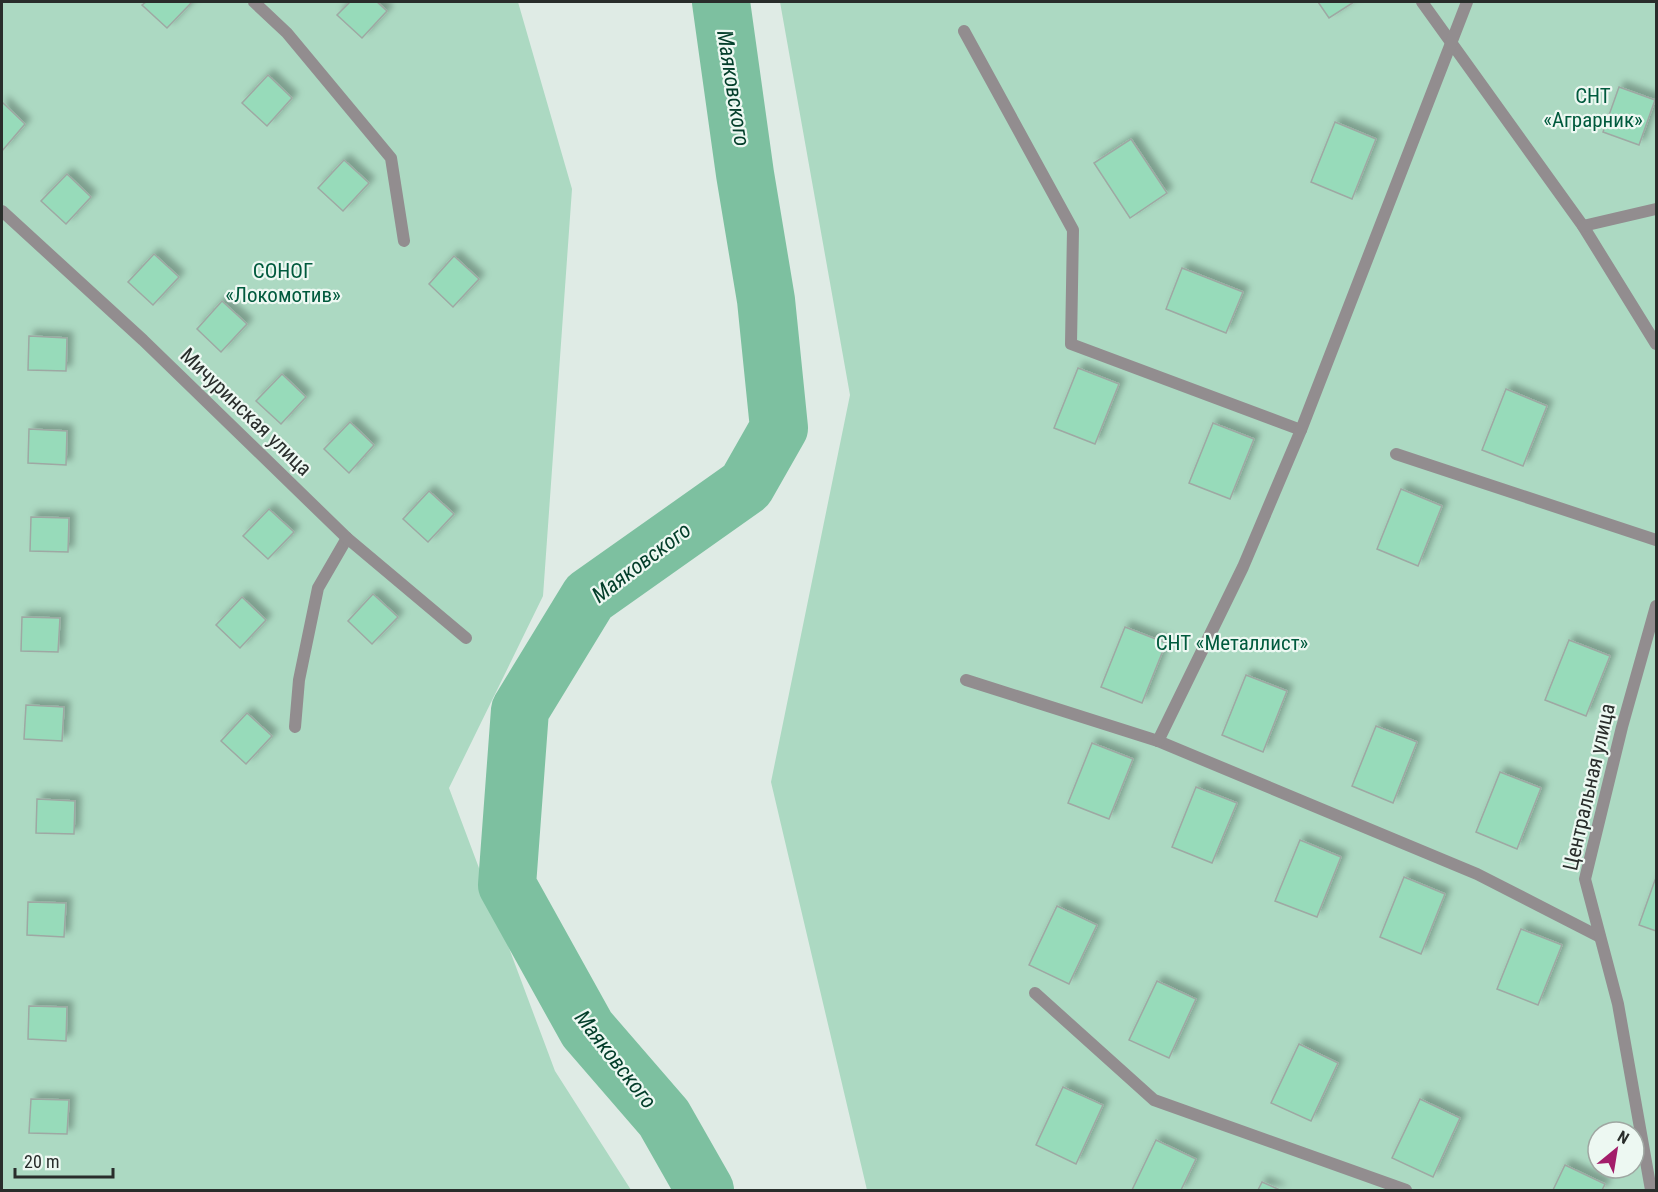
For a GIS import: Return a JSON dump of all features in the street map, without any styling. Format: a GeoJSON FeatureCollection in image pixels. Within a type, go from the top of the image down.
{"type":"FeatureCollection","features":[{"type":"Feature","properties":{"kind":"street"},"geometry":{"type":"LineString","coordinates":[[254,2],[287,33],[391,158],[404,241]]}},
{"type":"Feature","properties":{"kind":"street"},"geometry":{"type":"LineString","coordinates":[[1422,2],[1583,226],[1656,344]]}},
{"type":"Feature","properties":{"kind":"street"},"geometry":{"type":"LineString","coordinates":[[1158,741],[1243,567],[1301,430],[1467,2]]}},
{"type":"Feature","properties":{"kind":"street"},"geometry":{"type":"LineString","coordinates":[[964,31],[1073,230],[1071,344],[1301,430]]}},
{"type":"Feature","properties":{"kind":"street"},"geometry":{"type":"LineString","coordinates":[[1583,226],[1656,209]]}},
{"type":"Feature","properties":{"kind":"street","name":"Мичуринская улица"},"geometry":{"type":"LineString","coordinates":[[2,211],[143,340],[347,538],[466,638]]}},
{"type":"Feature","properties":{"kind":"street"},"geometry":{"type":"LineString","coordinates":[[1396,454],[1656,540]]}},
{"type":"Feature","properties":{"kind":"street"},"geometry":{"type":"LineString","coordinates":[[295,727],[299,680],[318,588],[347,538]]}},
{"type":"Feature","properties":{"kind":"street","name":"Центральная улица"},"geometry":{"type":"LineString","coordinates":[[1651,1191],[1618,1004],[1585,879],[1622,727],[1656,606]]}},
{"type":"Feature","properties":{"kind":"street"},"geometry":{"type":"LineString","coordinates":[[966,680],[1158,741],[1477,874],[1600,937]]}},
{"type":"Feature","properties":{"kind":"street"},"geometry":{"type":"LineString","coordinates":[[1035,993],[1154,1100],[1406,1191]]}},
{"type":"Feature","properties":{"kind":"green space","name":"СОНОГ «Локомотив»"},"geometry":{"type":"Polygon","coordinates":[[[2,2],[518,2],[572,189],[543,596],[449,788],[555,1071],[631,1190],[2,1190],[2,2]]]}},
{"type":"Feature","properties":{"kind":"green space","name":"СНТ «Металлист»"},"geometry":{"type":"Polygon","coordinates":[[[780,2],[1656,2],[1656,1190],[867,1190],[771,782],[850,395],[780,2]]]}},
{"type":"Feature","properties":{"kind":"building"},"geometry":{"type":"Polygon","coordinates":[[[146,2],[192,2],[167,28],[142,5],[146,2]]]}},
{"type":"Feature","properties":{"kind":"building"},"geometry":{"type":"Polygon","coordinates":[[[350,2],[377,2],[387,11],[362,38],[337,15],[350,2]]]}},
{"type":"Feature","properties":{"kind":"building"},"geometry":{"type":"Polygon","coordinates":[[[1318,2],[1354,2],[1329,18],[1318,2]]]}},
{"type":"Feature","properties":{"kind":"building"},"geometry":{"type":"Polygon","coordinates":[[[268,75],[292,98],[267,126],[242,103],[268,75]]]}},
{"type":"Feature","properties":{"kind":"building"},"geometry":{"type":"Polygon","coordinates":[[[1619,87],[1655,100],[1639,145],[1603,132],[1619,87]]]}},
{"type":"Feature","properties":{"kind":"building"},"geometry":{"type":"Polygon","coordinates":[[[2,102],[25,124],[2,151],[2,102]]]}},
{"type":"Feature","properties":{"kind":"building"},"geometry":{"type":"Polygon","coordinates":[[[1335,122],[1376,139],[1352,199],[1311,182],[1335,122]]]}},
{"type":"Feature","properties":{"kind":"building"},"geometry":{"type":"Polygon","coordinates":[[[1131,139],[1167,193],[1130,218],[1094,163],[1131,139]]]}},
{"type":"Feature","properties":{"kind":"building"},"geometry":{"type":"Polygon","coordinates":[[[344,160],[369,183],[343,211],[318,188],[344,160]]]}},
{"type":"Feature","properties":{"kind":"building"},"geometry":{"type":"Polygon","coordinates":[[[67,174],[91,197],[66,224],[41,201],[67,174]]]}},
{"type":"Feature","properties":{"kind":"building"},"geometry":{"type":"Polygon","coordinates":[[[154,254],[179,277],[153,305],[128,282],[154,254]]]}},
{"type":"Feature","properties":{"kind":"building"},"geometry":{"type":"Polygon","coordinates":[[[454,256],[479,279],[453,307],[429,284],[454,256]]]}},
{"type":"Feature","properties":{"kind":"building"},"geometry":{"type":"Polygon","coordinates":[[[1182,268],[1243,292],[1226,333],[1166,309],[1182,268]]]}},
{"type":"Feature","properties":{"kind":"building"},"geometry":{"type":"Polygon","coordinates":[[[222,301],[247,324],[221,352],[197,329],[222,301]]]}},
{"type":"Feature","properties":{"kind":"building"},"geometry":{"type":"Polygon","coordinates":[[[29,336],[67,338],[66,371],[28,370],[29,336]]]}},
{"type":"Feature","properties":{"kind":"building"},"geometry":{"type":"Polygon","coordinates":[[[1078,368],[1119,384],[1095,444],[1054,428],[1078,368]]]}},
{"type":"Feature","properties":{"kind":"building"},"geometry":{"type":"Polygon","coordinates":[[[282,374],[306,397],[281,424],[256,401],[282,374]]]}},
{"type":"Feature","properties":{"kind":"building"},"geometry":{"type":"Polygon","coordinates":[[[1506,389],[1547,406],[1523,466],[1482,450],[1506,389]]]}},
{"type":"Feature","properties":{"kind":"building"},"geometry":{"type":"Polygon","coordinates":[[[350,422],[374,445],[349,473],[324,449],[350,422]]]}},
{"type":"Feature","properties":{"kind":"building"},"geometry":{"type":"Polygon","coordinates":[[[1213,423],[1254,439],[1230,499],[1189,483],[1213,423]]]}},
{"type":"Feature","properties":{"kind":"building"},"geometry":{"type":"Polygon","coordinates":[[[29,429],[67,431],[66,465],[28,463],[29,429]]]}},
{"type":"Feature","properties":{"kind":"building"},"geometry":{"type":"Polygon","coordinates":[[[1401,489],[1442,506],[1418,566],[1377,549],[1401,489]]]}},
{"type":"Feature","properties":{"kind":"building"},"geometry":{"type":"Polygon","coordinates":[[[429,491],[454,514],[428,542],[403,519],[429,491]]]}},
{"type":"Feature","properties":{"kind":"building"},"geometry":{"type":"Polygon","coordinates":[[[269,509],[294,532],[268,559],[243,536],[269,509]]]}},
{"type":"Feature","properties":{"kind":"building"},"geometry":{"type":"Polygon","coordinates":[[[31,517],[69,518],[68,552],[30,551],[31,517]]]}},
{"type":"Feature","properties":{"kind":"building"},"geometry":{"type":"Polygon","coordinates":[[[373,594],[398,617],[372,644],[348,621],[373,594]]]}},
{"type":"Feature","properties":{"kind":"building"},"geometry":{"type":"Polygon","coordinates":[[[242,597],[266,620],[240,648],[216,625],[242,597]]]}},
{"type":"Feature","properties":{"kind":"building"},"geometry":{"type":"Polygon","coordinates":[[[22,617],[60,618],[58,652],[21,651],[22,617]]]}},
{"type":"Feature","properties":{"kind":"building"},"geometry":{"type":"Polygon","coordinates":[[[1125,627],[1166,643],[1142,703],[1101,687],[1125,627]]]}},
{"type":"Feature","properties":{"kind":"building"},"geometry":{"type":"Polygon","coordinates":[[[1569,640],[1610,656],[1586,716],[1545,700],[1569,640]]]}},
{"type":"Feature","properties":{"kind":"building"},"geometry":{"type":"Polygon","coordinates":[[[1246,675],[1287,691],[1263,752],[1222,735],[1246,675]]]}},
{"type":"Feature","properties":{"kind":"building"},"geometry":{"type":"Polygon","coordinates":[[[26,705],[64,707],[62,741],[24,739],[26,705]]]}},
{"type":"Feature","properties":{"kind":"building"},"geometry":{"type":"Polygon","coordinates":[[[247,713],[272,736],[246,764],[221,741],[247,713]]]}},
{"type":"Feature","properties":{"kind":"building"},"geometry":{"type":"Polygon","coordinates":[[[1376,726],[1417,742],[1393,803],[1352,786],[1376,726]]]}},
{"type":"Feature","properties":{"kind":"building"},"geometry":{"type":"Polygon","coordinates":[[[1092,743],[1133,759],[1109,819],[1068,803],[1092,743]]]}},
{"type":"Feature","properties":{"kind":"building"},"geometry":{"type":"Polygon","coordinates":[[[1500,772],[1541,788],[1517,849],[1476,832],[1500,772]]]}},
{"type":"Feature","properties":{"kind":"building"},"geometry":{"type":"Polygon","coordinates":[[[1196,787],[1237,803],[1212,863],[1172,847],[1196,787]]]}},
{"type":"Feature","properties":{"kind":"building"},"geometry":{"type":"Polygon","coordinates":[[[37,799],[75,801],[74,834],[36,833],[37,799]]]}},
{"type":"Feature","properties":{"kind":"building"},"geometry":{"type":"Polygon","coordinates":[[[1300,840],[1341,857],[1317,917],[1275,901],[1300,840]]]}},
{"type":"Feature","properties":{"kind":"building"},"geometry":{"type":"Polygon","coordinates":[[[1404,877],[1445,894],[1421,954],[1380,937],[1404,877]]]}},
{"type":"Feature","properties":{"kind":"building"},"geometry":{"type":"Polygon","coordinates":[[[1656,880],[1656,931],[1639,925],[1656,880]]]}},
{"type":"Feature","properties":{"kind":"building"},"geometry":{"type":"Polygon","coordinates":[[[28,902],[66,903],[64,937],[27,935],[28,902]]]}},
{"type":"Feature","properties":{"kind":"building"},"geometry":{"type":"Polygon","coordinates":[[[1057,906],[1097,925],[1069,984],[1029,965],[1057,906]]]}},
{"type":"Feature","properties":{"kind":"building"},"geometry":{"type":"Polygon","coordinates":[[[1521,929],[1562,945],[1538,1005],[1497,989],[1521,929]]]}},
{"type":"Feature","properties":{"kind":"building"},"geometry":{"type":"Polygon","coordinates":[[[1157,981],[1196,999],[1169,1058],[1129,1040],[1157,981]]]}},
{"type":"Feature","properties":{"kind":"building"},"geometry":{"type":"Polygon","coordinates":[[[29,1006],[67,1007],[66,1041],[28,1039],[29,1006]]]}},
{"type":"Feature","properties":{"kind":"building"},"geometry":{"type":"Polygon","coordinates":[[[1299,1044],[1338,1063],[1311,1121],[1271,1103],[1299,1044]]]}},
{"type":"Feature","properties":{"kind":"building"},"geometry":{"type":"Polygon","coordinates":[[[1063,1087],[1103,1105],[1076,1164],[1036,1145],[1063,1087]]]}},
{"type":"Feature","properties":{"kind":"building"},"geometry":{"type":"Polygon","coordinates":[[[31,1099],[69,1100],[67,1134],[29,1133],[31,1099]]]}},
{"type":"Feature","properties":{"kind":"building"},"geometry":{"type":"Polygon","coordinates":[[[1420,1099],[1460,1118],[1433,1177],[1392,1158],[1420,1099]]]}},
{"type":"Feature","properties":{"kind":"building"},"geometry":{"type":"Polygon","coordinates":[[[1156,1140],[1196,1159],[1181,1190],[1132,1190],[1156,1140]]]}},
{"type":"Feature","properties":{"kind":"building"},"geometry":{"type":"Polygon","coordinates":[[[1565,1165],[1586,1175],[1586,1180],[1597,1180],[1605,1184],[1602,1190],[1553,1190],[1565,1165]]]}},
{"type":"Feature","properties":{"kind":"building"},"geometry":{"type":"Polygon","coordinates":[[[1262,1182],[1280,1190],[1258,1190],[1262,1182]]]}},
{"type":"Feature","properties":{"kind":"waterway","name":"Маяковского"},"geometry":{"type":"LineString","coordinates":[[705,1190],[664,1118],[587,1029],[507,885],[520,710],[589,597],[746,486],[779,428],[766,300],[745,174],[721,2]]}},
{"type":"Feature","properties":{"kind":"park label","name":"СНТ «Аграрник»"},"geometry":{"type":"Point","coordinates":[1593,108]}}]}
